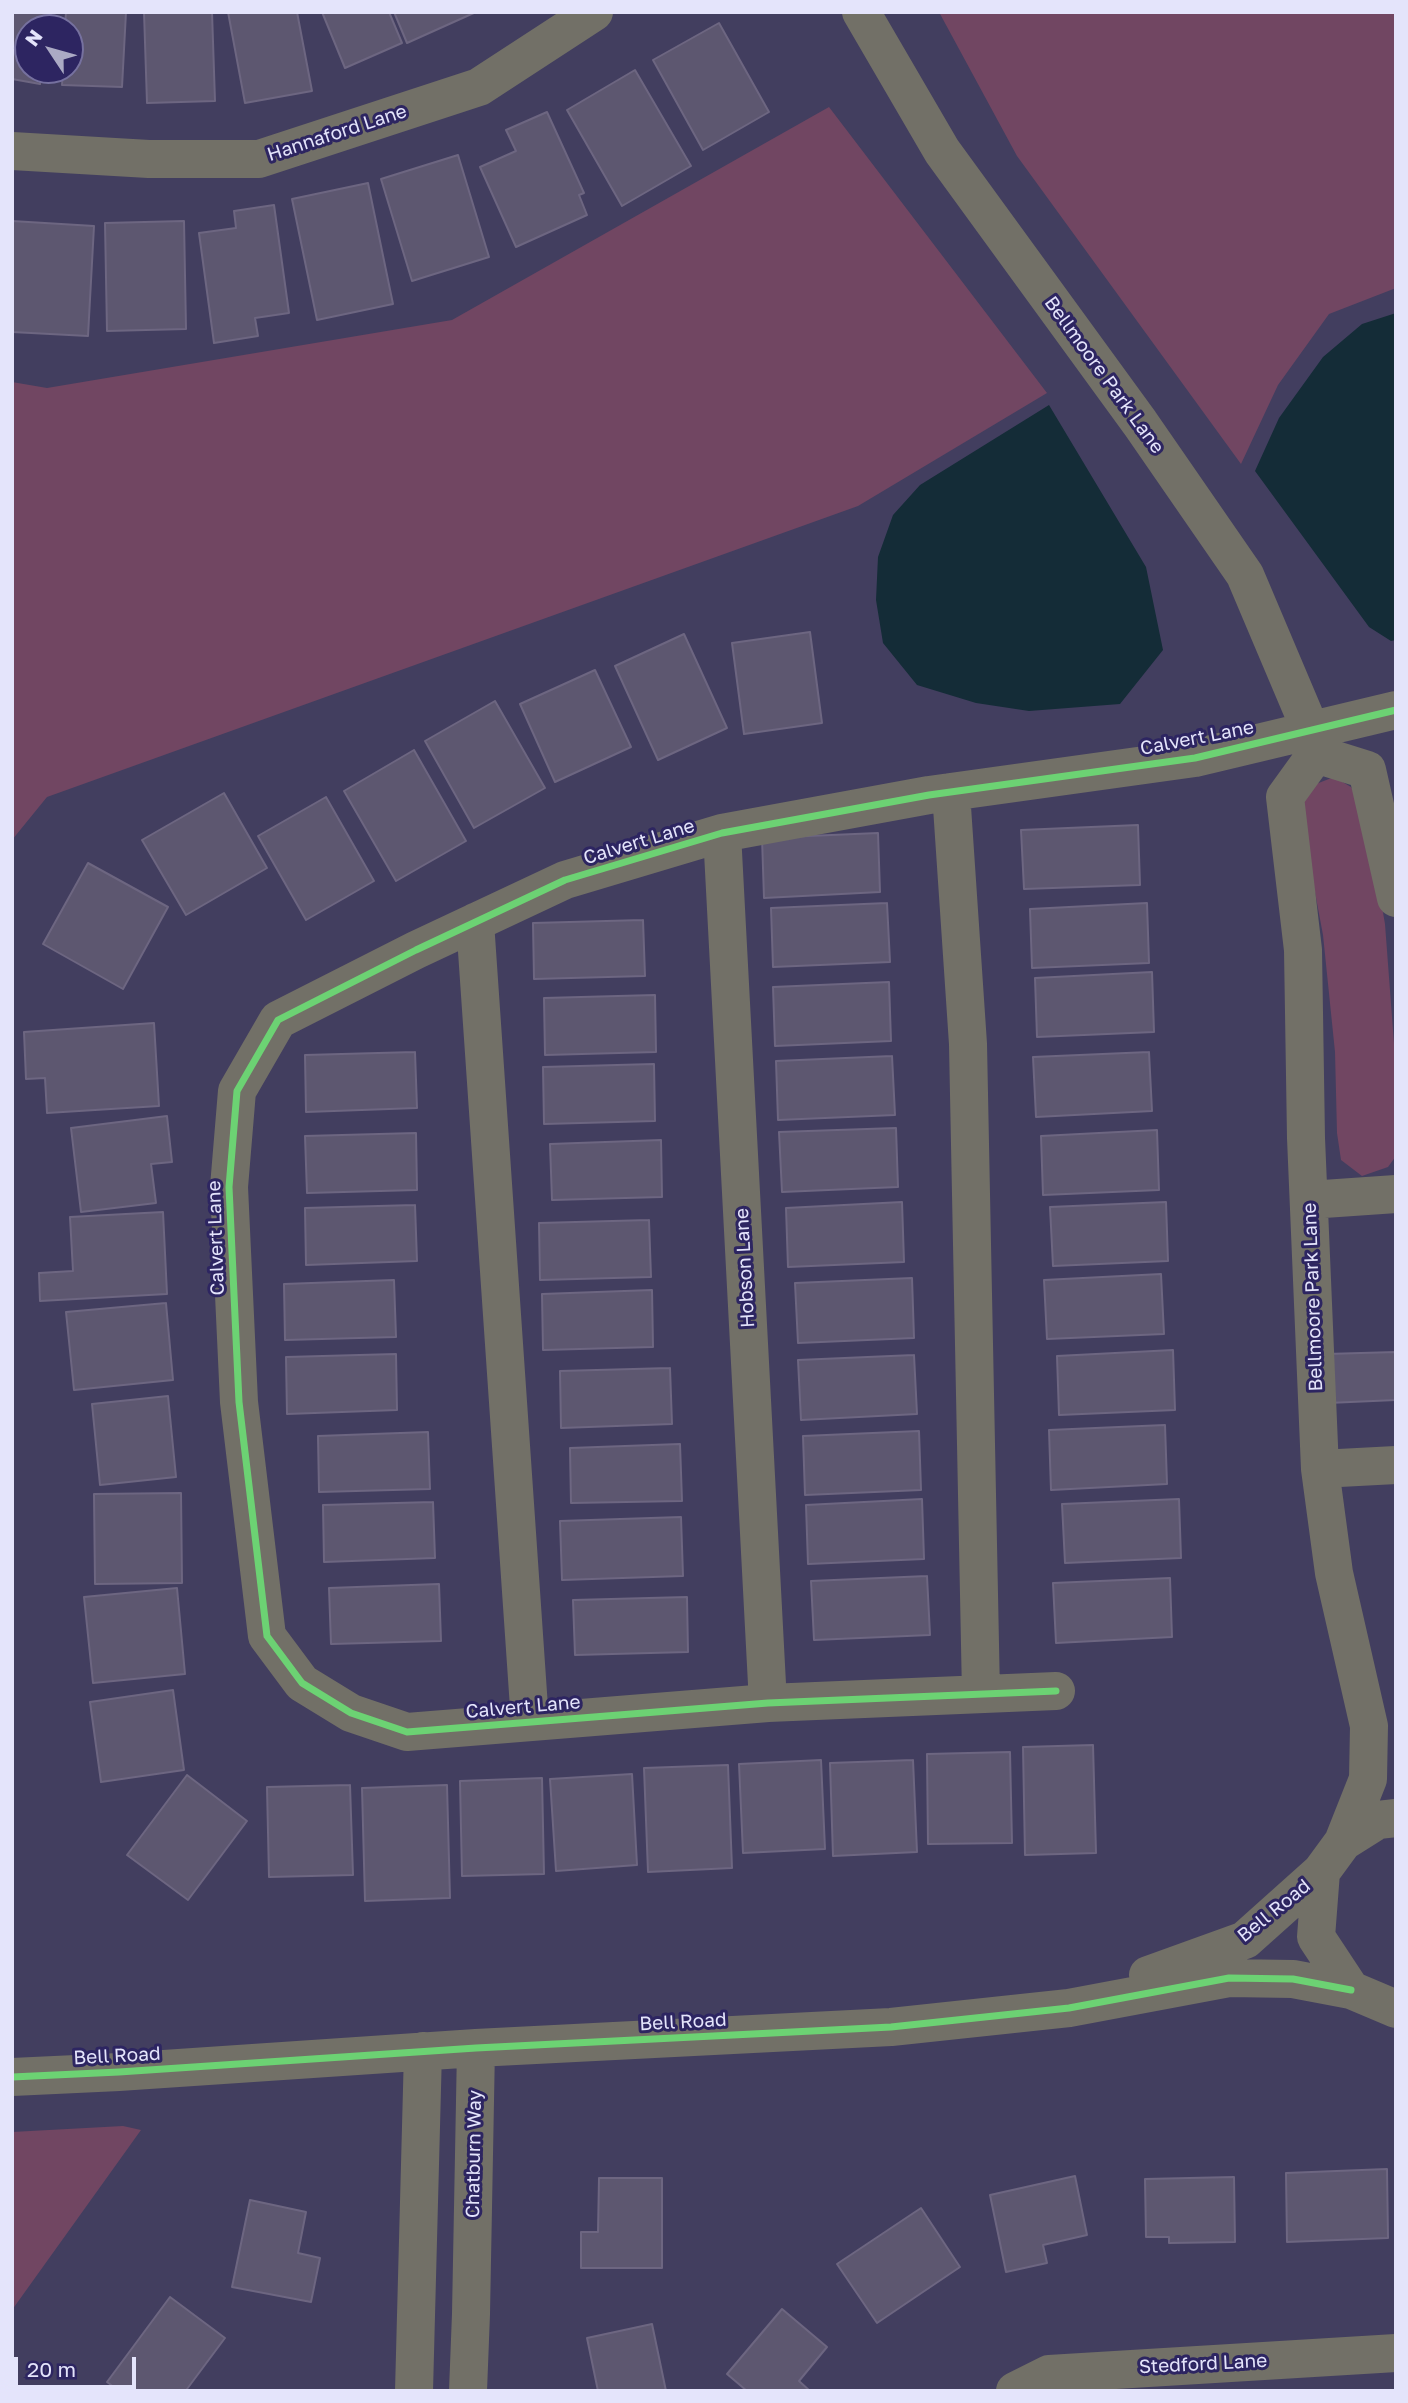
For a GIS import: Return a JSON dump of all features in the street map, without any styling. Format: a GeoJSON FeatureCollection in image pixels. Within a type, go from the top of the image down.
{"type":"FeatureCollection","features":[{"type":"Feature","properties":{"kind":"street","name":"Bellmoore Park Lane"},"geometry":{"type":"LineString","coordinates":[[861,12],[942,151],[1140,423],[1245,575],[1313,742],[1284,797],[1303,950],[1309,1200],[1320,1469],[1334,1573],[1369,1726],[1368,1779],[1343,1842]]}},
{"type":"Feature","properties":{"kind":"street","name":"Hannaford Lane"},"geometry":{"type":"LineString","coordinates":[[12,151],[149,159],[259,159],[479,86],[574,18]]}},
{"type":"Feature","properties":{"kind":"street","name":"Calvert Lane"},"geometry":{"type":"LineString","coordinates":[[1056,1691],[768,1703],[407,1732],[351,1713],[302,1683],[267,1636],[239,1402],[229,1186],[237,1090],[278,1020],[565,880],[722,833],[951,792],[1313,742],[1396,710]]}},
{"type":"Feature","properties":{"kind":"street"},"geometry":{"type":"LineString","coordinates":[[1313,742],[1367,770],[1396,898]]}},
{"type":"Feature","properties":{"kind":"street"},"geometry":{"type":"LineString","coordinates":[[951,792],[968,1044],[981,1694]]}},
{"type":"Feature","properties":{"kind":"street","name":"Hobson Lane"},"geometry":{"type":"LineString","coordinates":[[722,833],[768,1703]]}},
{"type":"Feature","properties":{"kind":"street"},"geometry":{"type":"LineString","coordinates":[[475,922],[530,1722]]}},
{"type":"Feature","properties":{"kind":"street"},"geometry":{"type":"LineString","coordinates":[[1309,1200],[1396,1194]]}},
{"type":"Feature","properties":{"kind":"street"},"geometry":{"type":"LineString","coordinates":[[1320,1469],[1396,1465]]}},
{"type":"Feature","properties":{"kind":"street","name":"Bell Road"},"geometry":{"type":"LineString","coordinates":[[1069,2008],[1164,1968],[1245,1940],[1321,1872],[1343,1842],[1378,1820],[1396,1818]]}},
{"type":"Feature","properties":{"kind":"street","name":"Bell Road"},"geometry":{"type":"LineString","coordinates":[[1321,1872],[1315,1937],[1350,1990]]}},
{"type":"Feature","properties":{"kind":"street","name":"Bell Road"},"geometry":{"type":"LineString","coordinates":[[12,2077],[119,2073],[423,2051],[891,2027],[1069,2008],[1229,1978],[1293,1979],[1350,1990],[1396,2009]]}},
{"type":"Feature","properties":{"kind":"street","name":"Chatburn Way"},"geometry":{"type":"LineString","coordinates":[[468,2391],[476,2048]]}},
{"type":"Feature","properties":{"kind":"street"},"geometry":{"type":"LineString","coordinates":[[414,2391],[423,2051]]}},
{"type":"Feature","properties":{"kind":"street"},"geometry":{"type":"LineString","coordinates":[[418,2256],[472,2260]]}},
{"type":"Feature","properties":{"kind":"street","name":"Stedford Lane"},"geometry":{"type":"LineString","coordinates":[[1015,2391],[1049,2374],[1396,2353]]}},
{"type":"Feature","properties":{"kind":"shaded area"},"geometry":{"type":"Polygon","coordinates":[[[939,12],[1396,12],[1396,288],[1329,314],[1278,385],[1241,464],[1017,156],[939,12]]]}},
{"type":"Feature","properties":{"kind":"shaded area"},"geometry":{"type":"Polygon","coordinates":[[[829,107],[1047,393],[858,506],[47,797],[12,840],[12,382],[47,388],[452,320],[829,107]]]}},
{"type":"Feature","properties":{"kind":"shaded area"},"geometry":{"type":"Polygon","coordinates":[[[1334,777],[1351,787],[1365,810],[1385,924],[1396,1070],[1396,1156],[1388,1167],[1362,1176],[1341,1160],[1337,1133],[1335,1052],[1323,935],[1300,812],[1302,798],[1316,784],[1334,777]]]}},
{"type":"Feature","properties":{"kind":"shaded area"},"geometry":{"type":"Polygon","coordinates":[[[123,2126],[141,2130],[12,2310],[12,2132],[123,2126]]]}},
{"type":"Feature","properties":{"kind":"water"},"geometry":{"type":"Polygon","coordinates":[[[1396,313],[1396,640],[1391,641],[1369,627],[1255,471],[1279,418],[1323,357],[1362,324],[1396,313]]]}},
{"type":"Feature","properties":{"kind":"water"},"geometry":{"type":"Polygon","coordinates":[[[1049,405],[1146,567],[1163,650],[1120,704],[1029,711],[976,703],[917,685],[883,643],[876,600],[878,557],[893,515],[920,485],[1049,405]]]}},
{"type":"Feature","properties":{"kind":"building"},"geometry":{"type":"Polygon","coordinates":[[[12,12],[51,12],[14,14],[12,79],[12,12]]]}},
{"type":"Feature","properties":{"kind":"building"},"geometry":{"type":"Polygon","coordinates":[[[126,12],[122,87],[62,85],[84,84],[84,14],[66,14],[126,12]]]}},
{"type":"Feature","properties":{"kind":"building"},"geometry":{"type":"Polygon","coordinates":[[[144,12],[212,12],[215,101],[147,103],[144,12]]]}},
{"type":"Feature","properties":{"kind":"building"},"geometry":{"type":"Polygon","coordinates":[[[228,12],[297,12],[312,91],[245,103],[228,12]]]}},
{"type":"Feature","properties":{"kind":"building"},"geometry":{"type":"Polygon","coordinates":[[[322,12],[389,12],[402,43],[345,68],[322,12]]]}},
{"type":"Feature","properties":{"kind":"building"},"geometry":{"type":"Polygon","coordinates":[[[394,12],[476,12],[407,43],[394,12]]]}},
{"type":"Feature","properties":{"kind":"building"},"geometry":{"type":"Polygon","coordinates":[[[719,23],[769,112],[703,150],[653,60],[719,23]]]}},
{"type":"Feature","properties":{"kind":"building"},"geometry":{"type":"Polygon","coordinates":[[[635,70],[691,166],[622,206],[567,110],[635,70]]]}},
{"type":"Feature","properties":{"kind":"building"},"geometry":{"type":"Polygon","coordinates":[[[547,112],[584,193],[579,195],[587,215],[516,247],[480,167],[516,151],[506,130],[547,112]]]}},
{"type":"Feature","properties":{"kind":"building"},"geometry":{"type":"Polygon","coordinates":[[[458,155],[489,257],[412,281],[381,179],[458,155]]]}},
{"type":"Feature","properties":{"kind":"building"},"geometry":{"type":"Polygon","coordinates":[[[368,183],[393,304],[317,320],[292,199],[368,183]]]}},
{"type":"Feature","properties":{"kind":"building"},"geometry":{"type":"Polygon","coordinates":[[[274,205],[289,313],[255,318],[258,336],[214,343],[199,233],[236,228],[234,211],[274,205]]]}},
{"type":"Feature","properties":{"kind":"building"},"geometry":{"type":"Polygon","coordinates":[[[12,221],[94,226],[88,336],[12,332],[12,221]]]}},
{"type":"Feature","properties":{"kind":"building"},"geometry":{"type":"Polygon","coordinates":[[[184,221],[186,329],[107,331],[105,223],[184,221]]]}},
{"type":"Feature","properties":{"kind":"building"},"geometry":{"type":"Polygon","coordinates":[[[810,632],[822,723],[744,734],[732,643],[810,632]]]}},
{"type":"Feature","properties":{"kind":"building"},"geometry":{"type":"Polygon","coordinates":[[[684,634],[727,728],[658,760],[615,666],[684,634]]]}},
{"type":"Feature","properties":{"kind":"building"},"geometry":{"type":"Polygon","coordinates":[[[595,670],[631,747],[555,782],[520,704],[595,670]]]}},
{"type":"Feature","properties":{"kind":"building"},"geometry":{"type":"Polygon","coordinates":[[[495,701],[545,788],[474,828],[425,741],[495,701]]]}},
{"type":"Feature","properties":{"kind":"building"},"geometry":{"type":"Polygon","coordinates":[[[414,750],[466,841],[396,881],[344,791],[414,750]]]}},
{"type":"Feature","properties":{"kind":"building"},"geometry":{"type":"Polygon","coordinates":[[[224,793],[267,868],[186,915],[142,840],[224,793]]]}},
{"type":"Feature","properties":{"kind":"building"},"geometry":{"type":"Polygon","coordinates":[[[326,797],[374,881],[306,920],[258,836],[326,797]]]}},
{"type":"Feature","properties":{"kind":"building"},"geometry":{"type":"Polygon","coordinates":[[[1138,825],[1140,885],[1024,889],[1021,830],[1138,825]]]}},
{"type":"Feature","properties":{"kind":"building"},"geometry":{"type":"Polygon","coordinates":[[[878,833],[880,892],[764,898],[762,838],[878,833]]]}},
{"type":"Feature","properties":{"kind":"building"},"geometry":{"type":"Polygon","coordinates":[[[88,863],[168,907],[123,989],[43,944],[88,863]]]}},
{"type":"Feature","properties":{"kind":"building"},"geometry":{"type":"Polygon","coordinates":[[[887,903],[890,962],[773,967],[771,908],[887,903]]]}},
{"type":"Feature","properties":{"kind":"building"},"geometry":{"type":"Polygon","coordinates":[[[1147,903],[1149,963],[1032,968],[1030,909],[1147,903]]]}},
{"type":"Feature","properties":{"kind":"building"},"geometry":{"type":"Polygon","coordinates":[[[643,920],[645,976],[534,979],[533,923],[643,920]]]}},
{"type":"Feature","properties":{"kind":"building"},"geometry":{"type":"Polygon","coordinates":[[[1152,972],[1154,1032],[1037,1037],[1035,978],[1152,972]]]}},
{"type":"Feature","properties":{"kind":"building"},"geometry":{"type":"Polygon","coordinates":[[[889,982],[891,1041],[775,1046],[773,987],[889,982]]]}},
{"type":"Feature","properties":{"kind":"building"},"geometry":{"type":"Polygon","coordinates":[[[655,995],[656,1052],[545,1055],[544,998],[655,995]]]}},
{"type":"Feature","properties":{"kind":"building"},"geometry":{"type":"Polygon","coordinates":[[[154,1023],[159,1106],[47,1113],[45,1078],[26,1079],[24,1032],[154,1023]]]}},
{"type":"Feature","properties":{"kind":"building"},"geometry":{"type":"Polygon","coordinates":[[[415,1052],[417,1108],[306,1112],[305,1055],[415,1052]]]}},
{"type":"Feature","properties":{"kind":"building"},"geometry":{"type":"Polygon","coordinates":[[[1149,1052],[1152,1111],[1036,1117],[1033,1057],[1149,1052]]]}},
{"type":"Feature","properties":{"kind":"building"},"geometry":{"type":"Polygon","coordinates":[[[892,1056],[895,1115],[778,1120],[776,1061],[892,1056]]]}},
{"type":"Feature","properties":{"kind":"building"},"geometry":{"type":"Polygon","coordinates":[[[654,1064],[655,1121],[544,1124],[543,1067],[654,1064]]]}},
{"type":"Feature","properties":{"kind":"building"},"geometry":{"type":"Polygon","coordinates":[[[167,1116],[172,1162],[151,1164],[156,1203],[81,1212],[71,1128],[167,1116]]]}},
{"type":"Feature","properties":{"kind":"building"},"geometry":{"type":"Polygon","coordinates":[[[896,1128],[898,1187],[782,1192],[779,1132],[896,1128]]]}},
{"type":"Feature","properties":{"kind":"building"},"geometry":{"type":"Polygon","coordinates":[[[1157,1130],[1159,1190],[1043,1195],[1041,1136],[1157,1130]]]}},
{"type":"Feature","properties":{"kind":"building"},"geometry":{"type":"Polygon","coordinates":[[[416,1133],[417,1190],[307,1193],[305,1136],[416,1133]]]}},
{"type":"Feature","properties":{"kind":"building"},"geometry":{"type":"Polygon","coordinates":[[[661,1140],[662,1197],[552,1200],[550,1144],[661,1140]]]}},
{"type":"Feature","properties":{"kind":"building"},"geometry":{"type":"Polygon","coordinates":[[[902,1202],[904,1262],[788,1267],[786,1208],[902,1202]]]}},
{"type":"Feature","properties":{"kind":"building"},"geometry":{"type":"Polygon","coordinates":[[[1166,1202],[1168,1261],[1053,1266],[1050,1207],[1166,1202]]]}},
{"type":"Feature","properties":{"kind":"building"},"geometry":{"type":"Polygon","coordinates":[[[415,1205],[417,1261],[306,1265],[305,1208],[415,1205]]]}},
{"type":"Feature","properties":{"kind":"building"},"geometry":{"type":"Polygon","coordinates":[[[163,1212],[167,1294],[40,1301],[39,1273],[73,1271],[70,1217],[163,1212]]]}},
{"type":"Feature","properties":{"kind":"building"},"geometry":{"type":"Polygon","coordinates":[[[649,1220],[651,1277],[540,1280],[539,1223],[649,1220]]]}},
{"type":"Feature","properties":{"kind":"building"},"geometry":{"type":"Polygon","coordinates":[[[1161,1274],[1164,1334],[1047,1339],[1044,1280],[1161,1274]]]}},
{"type":"Feature","properties":{"kind":"building"},"geometry":{"type":"Polygon","coordinates":[[[912,1278],[914,1338],[798,1343],[795,1283],[912,1278]]]}},
{"type":"Feature","properties":{"kind":"building"},"geometry":{"type":"Polygon","coordinates":[[[394,1280],[396,1337],[285,1340],[284,1284],[394,1280]]]}},
{"type":"Feature","properties":{"kind":"building"},"geometry":{"type":"Polygon","coordinates":[[[652,1290],[653,1347],[543,1350],[542,1294],[652,1290]]]}},
{"type":"Feature","properties":{"kind":"building"},"geometry":{"type":"Polygon","coordinates":[[[166,1303],[173,1380],[74,1390],[66,1312],[166,1303]]]}},
{"type":"Feature","properties":{"kind":"building"},"geometry":{"type":"Polygon","coordinates":[[[1173,1350],[1175,1410],[1059,1415],[1057,1356],[1173,1350]]]}},
{"type":"Feature","properties":{"kind":"building"},"geometry":{"type":"Polygon","coordinates":[[[1396,1352],[1396,1400],[1328,1403],[1326,1354],[1396,1352]]]}},
{"type":"Feature","properties":{"kind":"building"},"geometry":{"type":"Polygon","coordinates":[[[396,1354],[397,1410],[287,1414],[286,1357],[396,1354]]]}},
{"type":"Feature","properties":{"kind":"building"},"geometry":{"type":"Polygon","coordinates":[[[914,1355],[917,1414],[801,1420],[798,1360],[914,1355]]]}},
{"type":"Feature","properties":{"kind":"building"},"geometry":{"type":"Polygon","coordinates":[[[670,1368],[672,1424],[561,1428],[560,1371],[670,1368]]]}},
{"type":"Feature","properties":{"kind":"building"},"geometry":{"type":"Polygon","coordinates":[[[168,1396],[176,1477],[100,1485],[92,1404],[168,1396]]]}},
{"type":"Feature","properties":{"kind":"building"},"geometry":{"type":"Polygon","coordinates":[[[1165,1425],[1167,1484],[1051,1490],[1049,1430],[1165,1425]]]}},
{"type":"Feature","properties":{"kind":"building"},"geometry":{"type":"Polygon","coordinates":[[[919,1431],[921,1490],[805,1495],[803,1436],[919,1431]]]}},
{"type":"Feature","properties":{"kind":"building"},"geometry":{"type":"Polygon","coordinates":[[[428,1432],[430,1489],[319,1492],[318,1436],[428,1432]]]}},
{"type":"Feature","properties":{"kind":"building"},"geometry":{"type":"Polygon","coordinates":[[[680,1444],[682,1501],[571,1503],[570,1448],[680,1444]]]}},
{"type":"Feature","properties":{"kind":"building"},"geometry":{"type":"Polygon","coordinates":[[[181,1493],[182,1583],[95,1584],[94,1494],[181,1493]]]}},
{"type":"Feature","properties":{"kind":"building"},"geometry":{"type":"Polygon","coordinates":[[[922,1499],[924,1559],[808,1564],[806,1505],[922,1499]]]}},
{"type":"Feature","properties":{"kind":"building"},"geometry":{"type":"Polygon","coordinates":[[[1179,1499],[1181,1558],[1065,1563],[1062,1504],[1179,1499]]]}},
{"type":"Feature","properties":{"kind":"building"},"geometry":{"type":"Polygon","coordinates":[[[433,1502],[435,1558],[324,1562],[323,1505],[433,1502]]]}},
{"type":"Feature","properties":{"kind":"building"},"geometry":{"type":"Polygon","coordinates":[[[681,1517],[683,1576],[562,1580],[560,1521],[681,1517]]]}},
{"type":"Feature","properties":{"kind":"building"},"geometry":{"type":"Polygon","coordinates":[[[927,1576],[930,1635],[814,1640],[811,1581],[927,1576]]]}},
{"type":"Feature","properties":{"kind":"building"},"geometry":{"type":"Polygon","coordinates":[[[1170,1578],[1172,1637],[1056,1643],[1053,1583],[1170,1578]]]}},
{"type":"Feature","properties":{"kind":"building"},"geometry":{"type":"Polygon","coordinates":[[[439,1584],[441,1641],[331,1644],[329,1588],[439,1584]]]}},
{"type":"Feature","properties":{"kind":"building"},"geometry":{"type":"Polygon","coordinates":[[[177,1588],[185,1674],[93,1683],[84,1597],[177,1588]]]}},
{"type":"Feature","properties":{"kind":"building"},"geometry":{"type":"Polygon","coordinates":[[[687,1597],[688,1652],[575,1655],[573,1600],[687,1597]]]}},
{"type":"Feature","properties":{"kind":"building"},"geometry":{"type":"Polygon","coordinates":[[[173,1690],[184,1770],[101,1782],[90,1702],[173,1690]]]}},
{"type":"Feature","properties":{"kind":"building"},"geometry":{"type":"Polygon","coordinates":[[[1093,1745],[1096,1853],[1025,1855],[1023,1747],[1093,1745]]]}},
{"type":"Feature","properties":{"kind":"building"},"geometry":{"type":"Polygon","coordinates":[[[1010,1752],[1012,1843],[928,1844],[927,1754],[1010,1752]]]}},
{"type":"Feature","properties":{"kind":"building"},"geometry":{"type":"Polygon","coordinates":[[[821,1760],[825,1849],[743,1853],[739,1764],[821,1760]]]}},
{"type":"Feature","properties":{"kind":"building"},"geometry":{"type":"Polygon","coordinates":[[[913,1760],[917,1852],[833,1856],[830,1763],[913,1760]]]}},
{"type":"Feature","properties":{"kind":"building"},"geometry":{"type":"Polygon","coordinates":[[[728,1765],[732,1868],[648,1872],[644,1768],[728,1765]]]}},
{"type":"Feature","properties":{"kind":"building"},"geometry":{"type":"Polygon","coordinates":[[[632,1774],[637,1865],[556,1871],[550,1779],[632,1774]]]}},
{"type":"Feature","properties":{"kind":"building"},"geometry":{"type":"Polygon","coordinates":[[[187,1775],[247,1821],[188,1900],[127,1855],[187,1775]]]}},
{"type":"Feature","properties":{"kind":"building"},"geometry":{"type":"Polygon","coordinates":[[[542,1778],[544,1874],[462,1876],[460,1781],[542,1778]]]}},
{"type":"Feature","properties":{"kind":"building"},"geometry":{"type":"Polygon","coordinates":[[[350,1785],[353,1875],[269,1877],[267,1787],[350,1785]]]}},
{"type":"Feature","properties":{"kind":"building"},"geometry":{"type":"Polygon","coordinates":[[[447,1785],[450,1898],[365,1901],[362,1788],[447,1785]]]}},
{"type":"Feature","properties":{"kind":"building"},"geometry":{"type":"Polygon","coordinates":[[[1387,2169],[1388,2238],[1287,2242],[1286,2173],[1387,2169]]]}},
{"type":"Feature","properties":{"kind":"building"},"geometry":{"type":"Polygon","coordinates":[[[1075,2176],[1087,2235],[1043,2245],[1047,2263],[1006,2272],[990,2195],[1075,2176]]]}},
{"type":"Feature","properties":{"kind":"building"},"geometry":{"type":"Polygon","coordinates":[[[1234,2177],[1235,2242],[1169,2243],[1169,2237],[1146,2237],[1145,2179],[1234,2177]]]}},
{"type":"Feature","properties":{"kind":"building"},"geometry":{"type":"Polygon","coordinates":[[[599,2178],[662,2178],[662,2268],[581,2268],[581,2232],[598,2232],[599,2178]]]}},
{"type":"Feature","properties":{"kind":"building"},"geometry":{"type":"Polygon","coordinates":[[[250,2200],[306,2212],[298,2253],[320,2258],[311,2302],[232,2287],[250,2200]]]}},
{"type":"Feature","properties":{"kind":"building"},"geometry":{"type":"Polygon","coordinates":[[[921,2208],[960,2267],[877,2323],[837,2264],[921,2208]]]}},
{"type":"Feature","properties":{"kind":"building"},"geometry":{"type":"Polygon","coordinates":[[[170,2297],[225,2338],[187,2389],[190,2391],[119,2391],[107,2382],[170,2297]]]}},
{"type":"Feature","properties":{"kind":"building"},"geometry":{"type":"Polygon","coordinates":[[[782,2309],[827,2347],[799,2381],[810,2391],[747,2391],[727,2374],[782,2309]]]}},
{"type":"Feature","properties":{"kind":"building"},"geometry":{"type":"Polygon","coordinates":[[[652,2324],[666,2391],[598,2391],[587,2338],[652,2324]]]}},
{"type":"Feature","properties":{"kind":"cycle path"},"geometry":{"type":"LineString","coordinates":[[1056,1691],[768,1703],[407,1732],[351,1713],[302,1683],[267,1636],[239,1402],[229,1187],[237,1091],[278,1020],[416,950],[565,880],[722,833],[929,795],[1195,758],[1396,710]]}},
{"type":"Feature","properties":{"kind":"cycle path"},"geometry":{"type":"LineString","coordinates":[[12,2077],[476,2048],[891,2027],[1069,2008],[1229,1978],[1293,1979],[1351,1990]]}}]}
